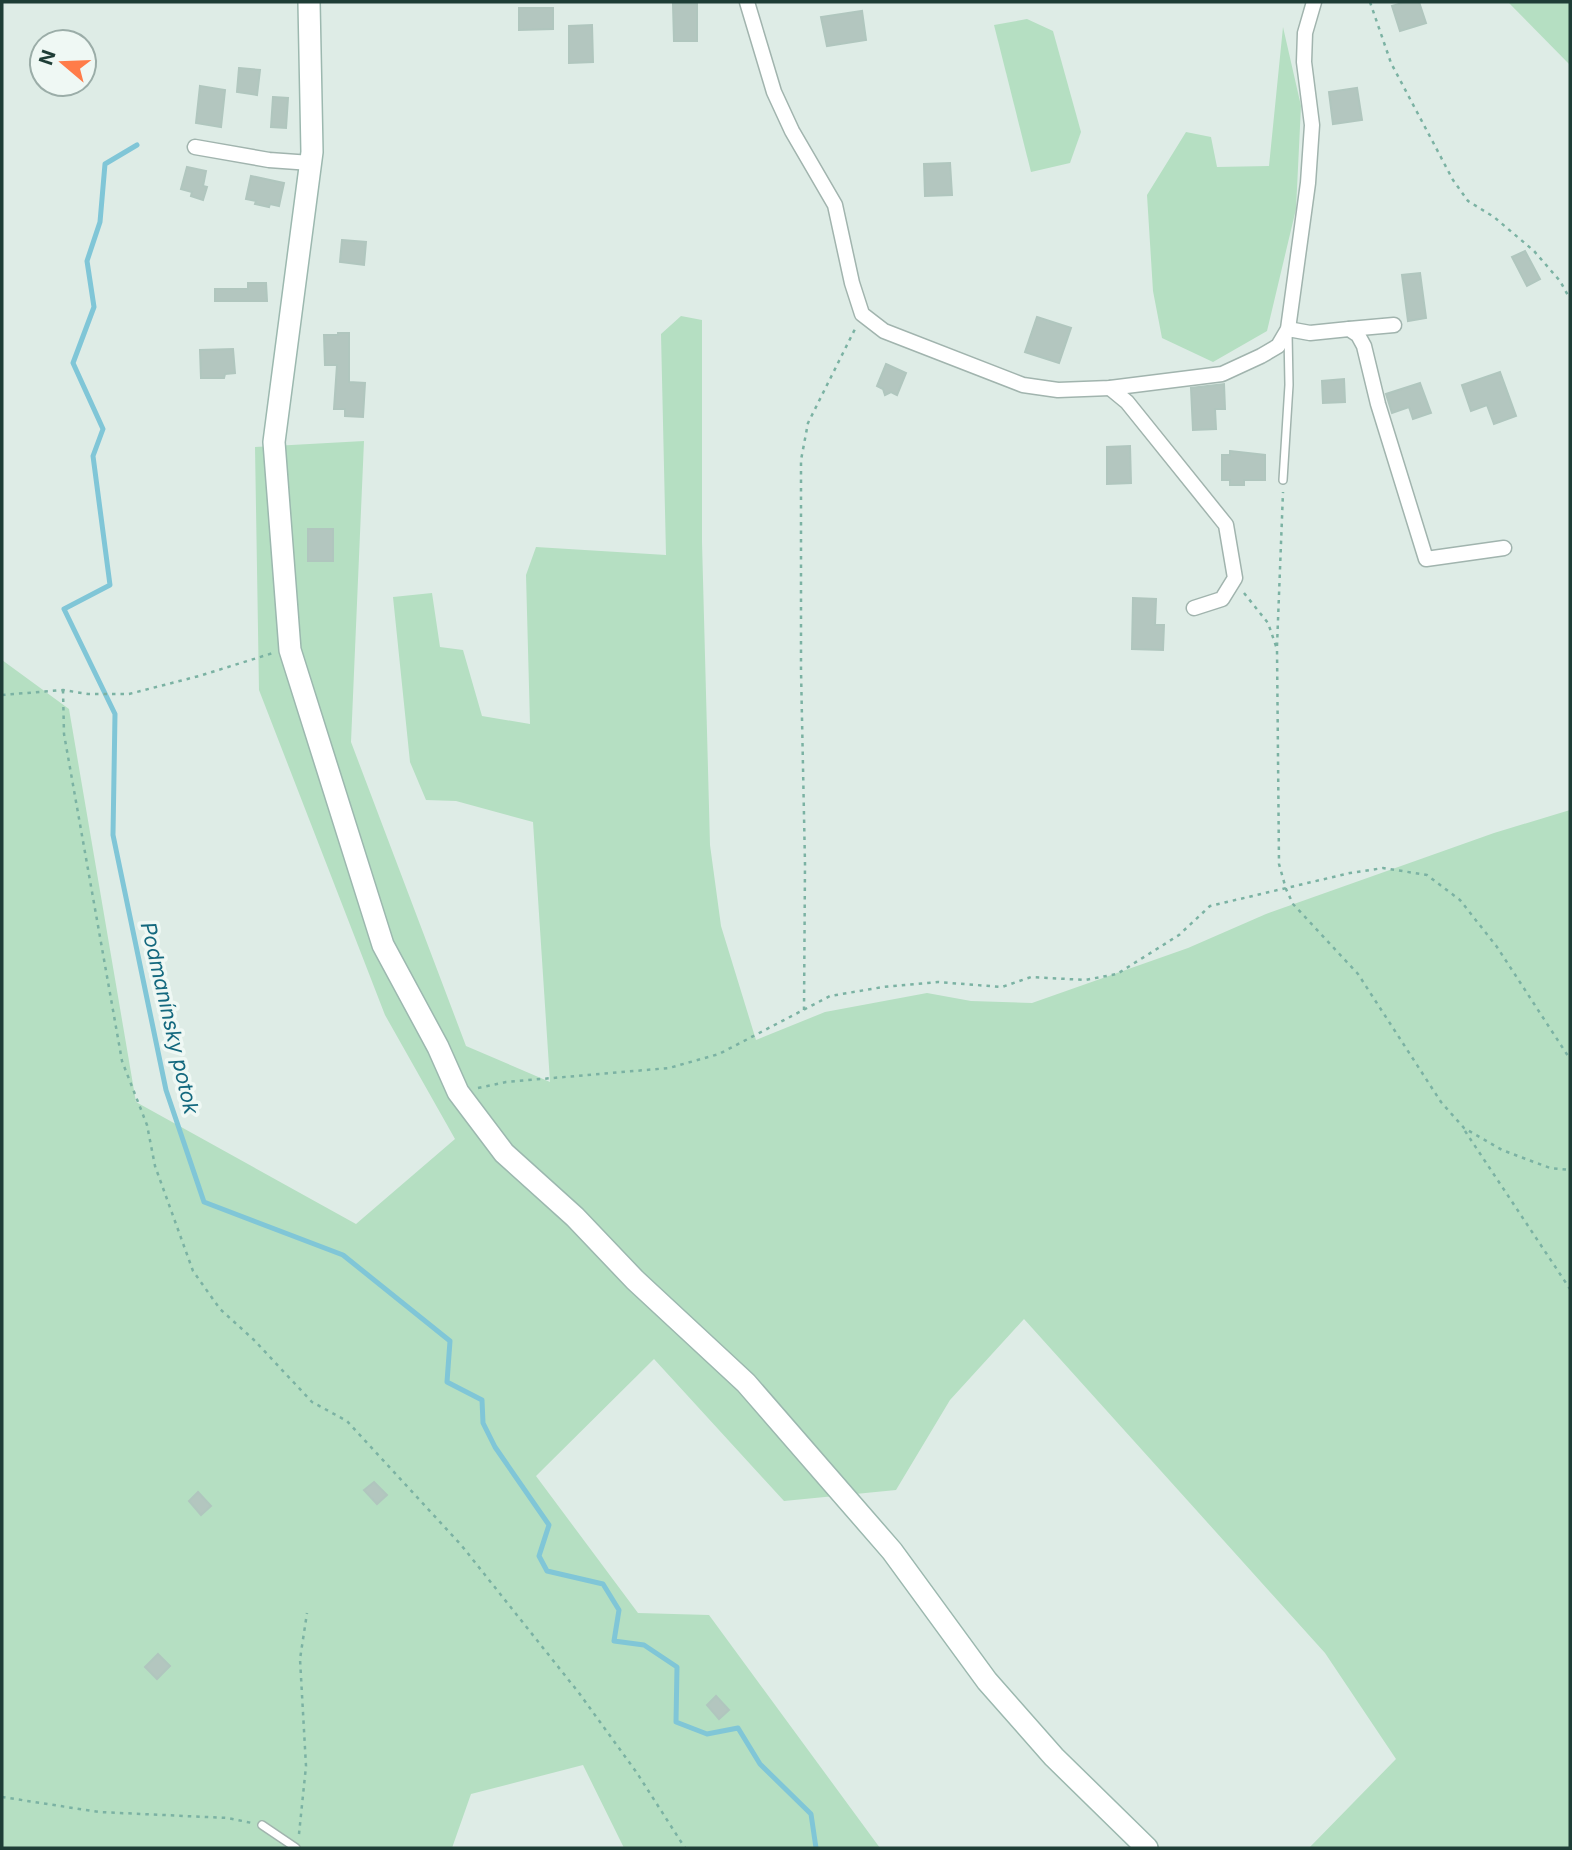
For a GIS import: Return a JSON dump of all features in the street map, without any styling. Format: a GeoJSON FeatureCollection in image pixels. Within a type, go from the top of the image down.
{"type":"FeatureCollection","features":[{"type":"Feature","properties":{"kind":"street"},"geometry":{"type":"LineString","coordinates":[[309,2],[311,163],[274,442],[290,650],[383,945],[438,1047],[458,1092],[504,1153],[575,1217],[635,1280],[746,1383],[892,1551],[987,1681],[1054,1757],[1147,1848]]}},
{"type":"Feature","properties":{"kind":"street"},"geometry":{"type":"LineString","coordinates":[[747,2],[774,92],[792,131],[835,205],[852,283],[862,314],[884,331],[1023,385],[1058,390],[1110,388],[1222,374],[1278,346],[1288,329],[1308,183],[1312,125],[1304,62],[1305,33],[1314,2]]}},
{"type":"Feature","properties":{"kind":"street"},"geometry":{"type":"LineString","coordinates":[[195,147],[269,160],[311,163]]}},
{"type":"Feature","properties":{"kind":"street"},"geometry":{"type":"LineString","coordinates":[[1288,329],[1310,333],[1394,325]]}},
{"type":"Feature","properties":{"kind":"street"},"geometry":{"type":"LineString","coordinates":[[1349,329],[1358,335],[1364,346],[1378,404],[1426,559],[1504,548]]}},
{"type":"Feature","properties":{"kind":"street"},"geometry":{"type":"LineString","coordinates":[[1110,388],[1127,402],[1226,525],[1235,578],[1222,599],[1194,608]]}},
{"type":"Feature","properties":{"kind":"lane"},"geometry":{"type":"LineString","coordinates":[[1283,480],[1289,384],[1288,329]]}},
{"type":"Feature","properties":{"kind":"lane"},"geometry":{"type":"LineString","coordinates":[[262,1825],[296,1848]]}},
{"type":"Feature","properties":{"kind":"path"},"geometry":{"type":"LineString","coordinates":[[1370,2],[1391,63],[1453,180],[1468,201],[1494,217],[1534,251],[1560,281],[1570,299]]}},
{"type":"Feature","properties":{"kind":"path"},"geometry":{"type":"LineString","coordinates":[[804,1010],[801,460],[808,423],[862,314]]}},
{"type":"Feature","properties":{"kind":"path"},"geometry":{"type":"LineString","coordinates":[[1283,480],[1277,649],[1279,864],[1286,889],[1293,904],[1357,974],[1441,1102],[1464,1128],[1570,1289]]}},
{"type":"Feature","properties":{"kind":"path"},"geometry":{"type":"LineString","coordinates":[[1235,578],[1268,622],[1277,649]]}},
{"type":"Feature","properties":{"kind":"path"},"geometry":{"type":"LineString","coordinates":[[2,695],[63,690],[88,694],[129,694],[290,650]]}},
{"type":"Feature","properties":{"kind":"path"},"geometry":{"type":"LineString","coordinates":[[63,690],[64,734],[122,1061],[147,1125],[155,1166],[193,1271],[220,1309],[254,1340],[312,1402],[346,1421],[462,1546],[579,1693],[637,1773],[685,1848]]}},
{"type":"Feature","properties":{"kind":"path"},"geometry":{"type":"LineString","coordinates":[[458,1092],[506,1082],[668,1068],[719,1054],[830,996],[883,987],[938,982],[1002,987],[1031,977],[1085,980],[1117,974],[1180,935],[1210,906],[1350,873],[1383,868],[1427,875],[1460,900],[1497,947],[1570,1059]]}},
{"type":"Feature","properties":{"kind":"path"},"geometry":{"type":"LineString","coordinates":[[1464,1128],[1502,1150],[1550,1168],[1570,1170]]}},
{"type":"Feature","properties":{"kind":"path"},"geometry":{"type":"LineString","coordinates":[[299,1835],[306,1766],[300,1659],[307,1613]]}},
{"type":"Feature","properties":{"kind":"path"},"geometry":{"type":"LineString","coordinates":[[2,1797],[99,1812],[228,1818],[262,1825]]}},
{"type":"Feature","properties":{"kind":"green space"},"geometry":{"type":"Polygon","coordinates":[[[1508,2],[1570,2],[1570,65],[1508,2]]]}},
{"type":"Feature","properties":{"kind":"green space"},"geometry":{"type":"Polygon","coordinates":[[[1027,19],[1053,31],[1081,132],[1070,163],[1031,172],[994,25],[1027,19]]]}},
{"type":"Feature","properties":{"kind":"green space"},"geometry":{"type":"Polygon","coordinates":[[[1283,27],[1301,106],[1296,209],[1267,331],[1213,362],[1162,338],[1153,291],[1147,195],[1186,132],[1211,137],[1217,167],[1269,166],[1283,27]]]}},
{"type":"Feature","properties":{"kind":"green space"},"geometry":{"type":"Polygon","coordinates":[[[681,316],[702,320],[702,542],[710,845],[721,926],[756,1040],[825,1012],[927,993],[971,1001],[1032,1003],[1188,948],[1266,914],[1494,833],[1570,810],[1570,1848],[1309,1848],[1396,1759],[1325,1653],[1024,1319],[950,1400],[896,1490],[784,1501],[654,1359],[536,1476],[638,1613],[709,1615],[880,1848],[624,1848],[583,1765],[471,1794],[452,1848],[2,1848],[2,660],[69,709],[136,1102],[356,1224],[455,1139],[385,1015],[259,690],[255,447],[364,441],[351,742],[466,1046],[550,1082],[533,822],[456,801],[426,800],[410,762],[393,597],[432,593],[440,647],[463,650],[482,716],[530,724],[526,575],[536,547],[666,555],[661,334],[681,316]]]}},
{"type":"Feature","properties":{"kind":"building"},"geometry":{"type":"Polygon","coordinates":[[[1419,2],[1426,23],[1400,31],[1392,6],[1419,2]]]}},
{"type":"Feature","properties":{"kind":"building"},"geometry":{"type":"Polygon","coordinates":[[[673,4],[697,4],[697,41],[674,41],[673,4]]]}},
{"type":"Feature","properties":{"kind":"building"},"geometry":{"type":"Polygon","coordinates":[[[519,8],[553,8],[553,29],[519,30],[519,8]]]}},
{"type":"Feature","properties":{"kind":"building"},"geometry":{"type":"Polygon","coordinates":[[[862,11],[866,40],[827,46],[821,17],[862,11]]]}},
{"type":"Feature","properties":{"kind":"building"},"geometry":{"type":"Polygon","coordinates":[[[592,25],[593,62],[569,63],[569,26],[592,25]]]}},
{"type":"Feature","properties":{"kind":"building"},"geometry":{"type":"Polygon","coordinates":[[[239,68],[260,70],[257,95],[237,92],[239,68]]]}},
{"type":"Feature","properties":{"kind":"building"},"geometry":{"type":"Polygon","coordinates":[[[200,86],[225,90],[221,127],[196,123],[200,86]]]}},
{"type":"Feature","properties":{"kind":"building"},"geometry":{"type":"Polygon","coordinates":[[[1357,88],[1362,120],[1333,124],[1329,92],[1357,88]]]}},
{"type":"Feature","properties":{"kind":"building"},"geometry":{"type":"Polygon","coordinates":[[[273,97],[288,98],[286,128],[271,127],[273,97]]]}},
{"type":"Feature","properties":{"kind":"building"},"geometry":{"type":"Polygon","coordinates":[[[950,163],[952,195],[925,196],[924,164],[950,163]]]}},
{"type":"Feature","properties":{"kind":"building"},"geometry":{"type":"Polygon","coordinates":[[[187,167],[206,171],[203,186],[207,187],[203,200],[191,196],[192,192],[181,189],[187,167]]]}},
{"type":"Feature","properties":{"kind":"building"},"geometry":{"type":"Polygon","coordinates":[[[251,176],[284,183],[279,206],[270,204],[269,207],[246,199],[251,176]]]}},
{"type":"Feature","properties":{"kind":"building"},"geometry":{"type":"Polygon","coordinates":[[[342,240],[366,242],[364,265],[340,262],[342,240]]]}},
{"type":"Feature","properties":{"kind":"building"},"geometry":{"type":"Polygon","coordinates":[[[1525,251],[1540,279],[1527,286],[1512,257],[1525,251]]]}},
{"type":"Feature","properties":{"kind":"building"},"geometry":{"type":"Polygon","coordinates":[[[1420,273],[1426,318],[1408,321],[1402,275],[1420,273]]]}},
{"type":"Feature","properties":{"kind":"building"},"geometry":{"type":"Polygon","coordinates":[[[248,283],[266,283],[267,301],[215,301],[215,289],[248,289],[248,283]]]}},
{"type":"Feature","properties":{"kind":"building"},"geometry":{"type":"Polygon","coordinates":[[[1037,317],[1071,328],[1059,363],[1025,352],[1037,317]]]}},
{"type":"Feature","properties":{"kind":"building"},"geometry":{"type":"Polygon","coordinates":[[[349,333],[349,382],[365,383],[363,417],[345,416],[345,409],[334,409],[337,365],[325,365],[324,335],[349,333]]]}},
{"type":"Feature","properties":{"kind":"building"},"geometry":{"type":"Polygon","coordinates":[[[233,349],[235,373],[225,374],[224,378],[201,378],[200,350],[233,349]]]}},
{"type":"Feature","properties":{"kind":"building"},"geometry":{"type":"Polygon","coordinates":[[[886,364],[906,373],[897,395],[891,392],[885,395],[883,389],[877,386],[886,364]]]}},
{"type":"Feature","properties":{"kind":"building"},"geometry":{"type":"Polygon","coordinates":[[[1500,372],[1516,416],[1494,424],[1487,405],[1471,411],[1462,385],[1500,372]]]}},
{"type":"Feature","properties":{"kind":"building"},"geometry":{"type":"Polygon","coordinates":[[[1344,379],[1345,402],[1323,403],[1322,381],[1344,379]]]}},
{"type":"Feature","properties":{"kind":"building"},"geometry":{"type":"Polygon","coordinates":[[[1420,383],[1431,413],[1413,419],[1409,407],[1392,413],[1386,394],[1420,383]]]}},
{"type":"Feature","properties":{"kind":"building"},"geometry":{"type":"Polygon","coordinates":[[[1224,384],[1225,409],[1215,409],[1216,429],[1193,430],[1191,388],[1224,384]]]}},
{"type":"Feature","properties":{"kind":"building"},"geometry":{"type":"Polygon","coordinates":[[[1130,446],[1131,483],[1107,484],[1107,447],[1130,446]]]}},
{"type":"Feature","properties":{"kind":"building"},"geometry":{"type":"Polygon","coordinates":[[[1230,451],[1265,455],[1265,480],[1244,480],[1244,485],[1230,485],[1230,480],[1222,480],[1222,455],[1230,455],[1230,451]]]}},
{"type":"Feature","properties":{"kind":"building"},"geometry":{"type":"Polygon","coordinates":[[[308,529],[333,529],[333,561],[308,561],[308,529]]]}},
{"type":"Feature","properties":{"kind":"building"},"geometry":{"type":"Polygon","coordinates":[[[1133,598],[1156,599],[1155,625],[1164,625],[1163,650],[1132,649],[1133,598]]]}},
{"type":"Feature","properties":{"kind":"building"},"geometry":{"type":"Polygon","coordinates":[[[374,1482],[387,1495],[377,1504],[364,1490],[374,1482]]]}},
{"type":"Feature","properties":{"kind":"building"},"geometry":{"type":"Polygon","coordinates":[[[198,1492],[211,1506],[201,1515],[189,1501],[198,1492]]]}},
{"type":"Feature","properties":{"kind":"building"},"geometry":{"type":"Polygon","coordinates":[[[158,1654],[170,1666],[157,1679],[145,1667],[158,1654]]]}},
{"type":"Feature","properties":{"kind":"building"},"geometry":{"type":"Polygon","coordinates":[[[716,1696],[729,1710],[719,1719],[707,1705],[716,1696]]]}},
{"type":"Feature","properties":{"kind":"waterway","name":"Podmanínsky potok"},"geometry":{"type":"LineString","coordinates":[[137,145],[105,164],[100,222],[87,261],[94,307],[73,363],[103,429],[93,456],[110,585],[64,609],[115,714],[113,835],[166,1090],[204,1202],[343,1255],[450,1341],[447,1382],[482,1400],[483,1423],[495,1447],[549,1525],[539,1556],[547,1571],[603,1584],[619,1610],[614,1641],[644,1645],[677,1667],[676,1722],[707,1734],[738,1728],[760,1764],[811,1814],[816,1848]]}}]}
